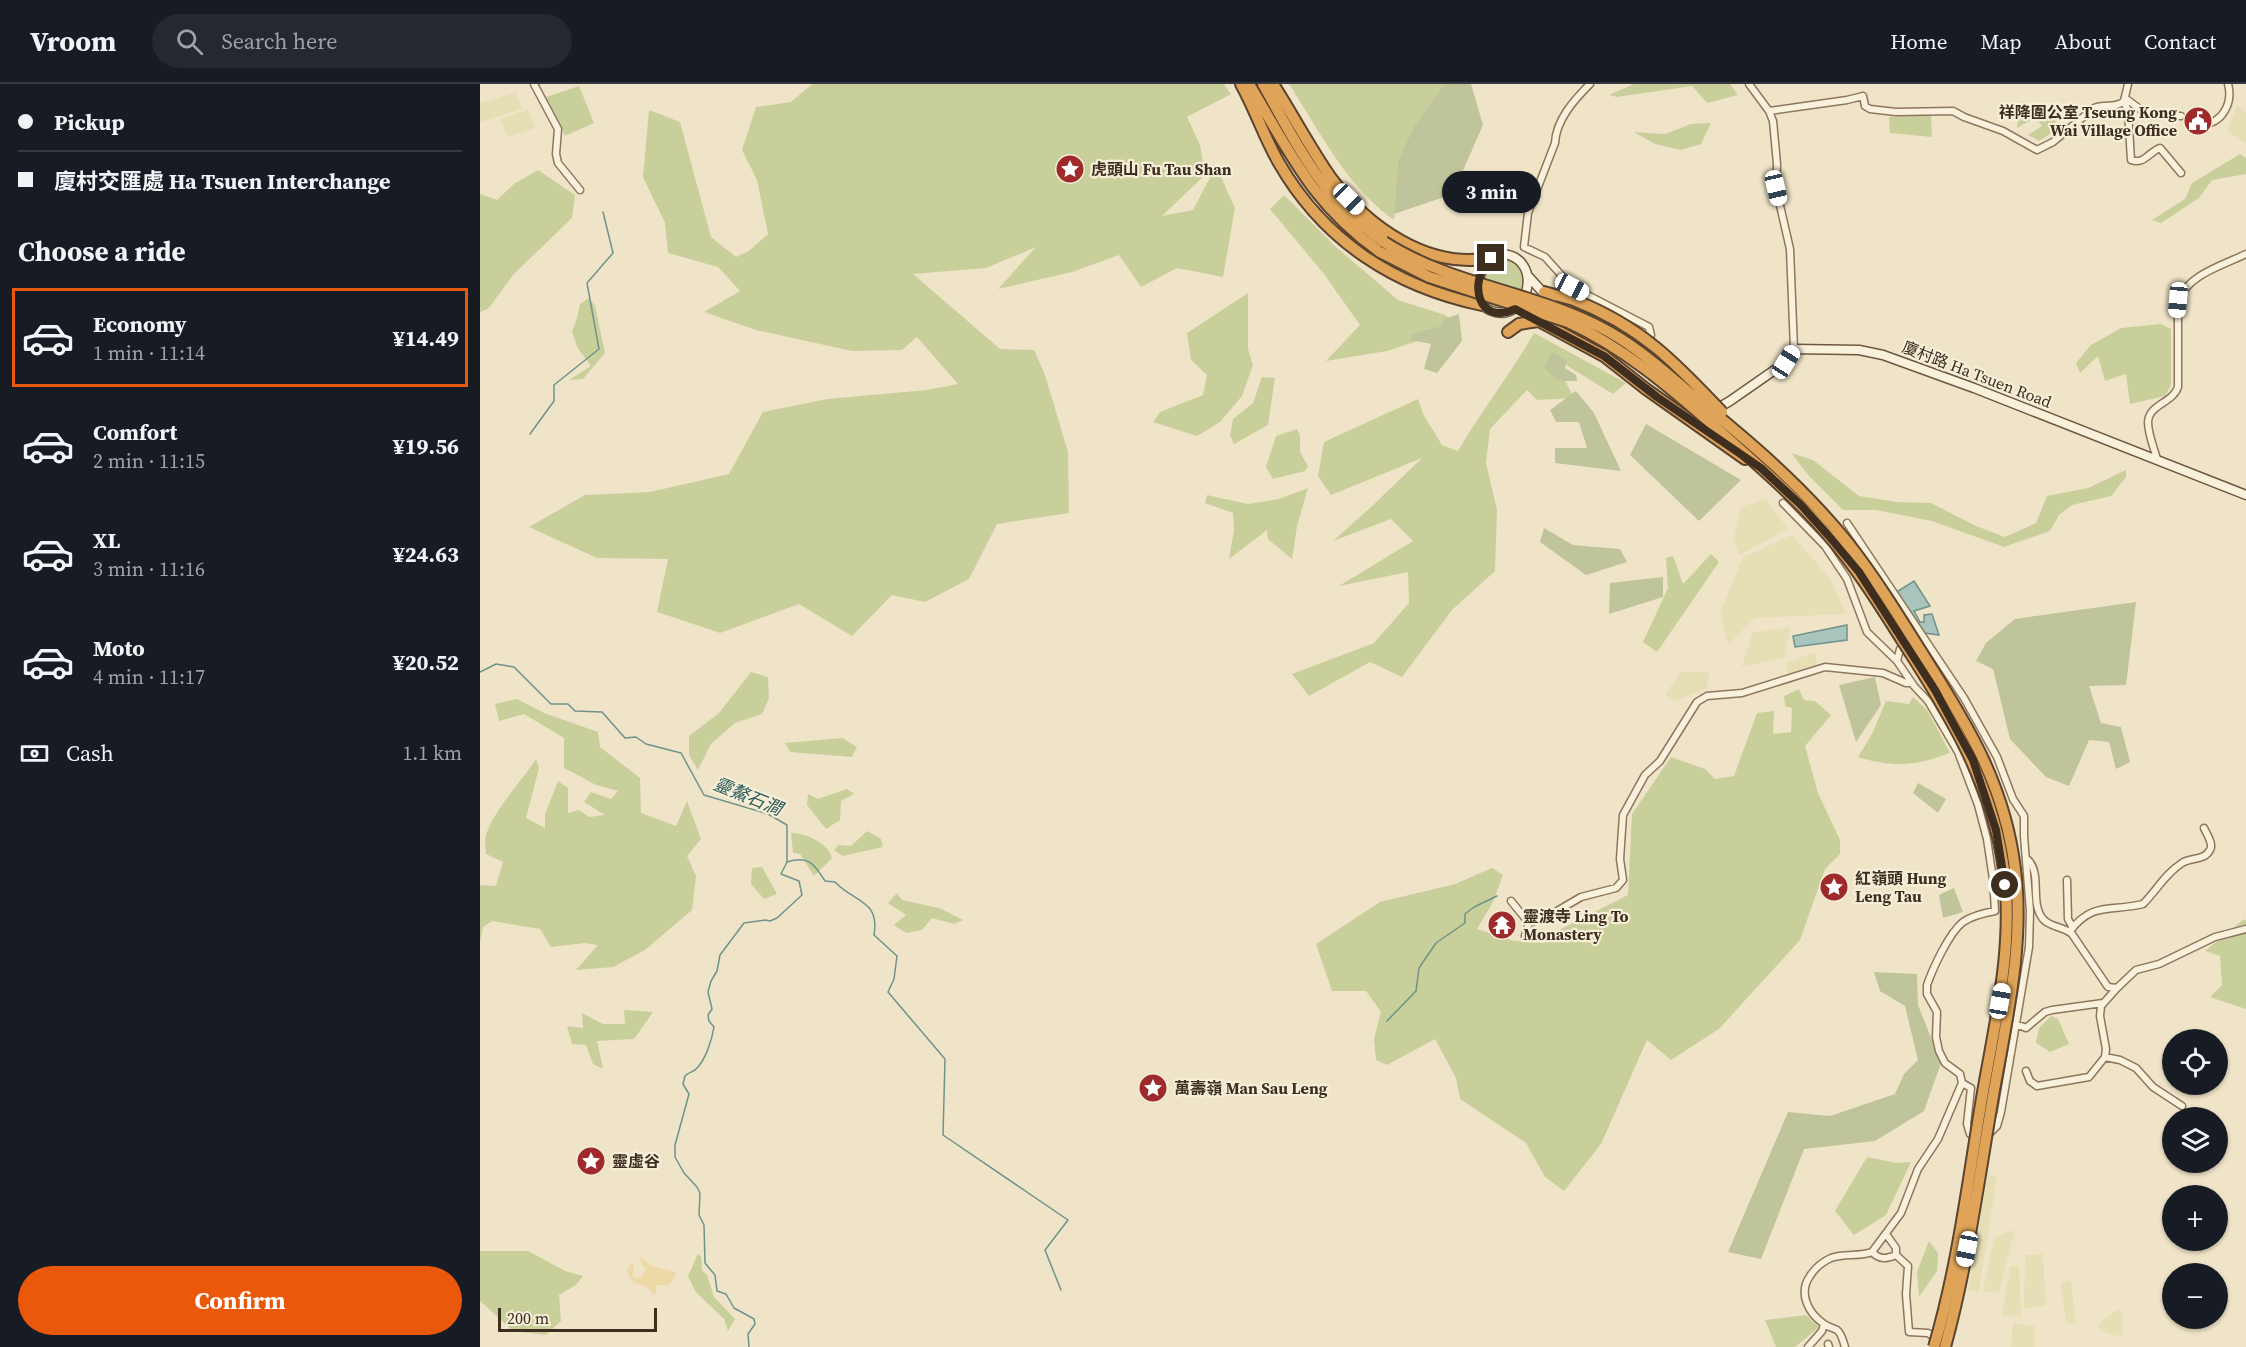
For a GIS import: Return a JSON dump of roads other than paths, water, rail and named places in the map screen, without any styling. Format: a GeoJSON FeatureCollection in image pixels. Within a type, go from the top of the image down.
{"type":"FeatureCollection","features":[{"type":"Feature","properties":{"kind":"highway"},"geometry":{"type":"LineString","coordinates":[[1241,84],[1285,174],[1303,199],[1338,236],[1373,262],[1424,290],[1482,305]]}},
{"type":"Feature","properties":{"kind":"highway"},"geometry":{"type":"LineString","coordinates":[[1250,84],[1289,153],[1314,191],[1342,222],[1382,247],[1443,272],[1546,303],[1601,327],[1635,348],[1837,530],[1871,574],[1958,710],[1982,754],[1997,792],[2010,838],[2018,899],[2015,963],[1970,1232],[1945,1347]]}},
{"type":"Feature","properties":{"kind":"highway"},"geometry":{"type":"LineString","coordinates":[[1263,84],[1295,144],[1324,187],[1382,247]]}},
{"type":"Feature","properties":{"kind":"highway"},"geometry":{"type":"LineString","coordinates":[[1273,84],[1332,178],[1349,199],[1374,222],[1392,235],[1433,256],[1478,261],[1491,258]]}},
{"type":"Feature","properties":{"kind":"highway"},"geometry":{"type":"LineString","coordinates":[[1544,292],[1574,300],[1609,316],[1658,347],[1765,464],[1859,572],[1935,690],[1973,760],[1996,830],[2004,869],[2006,958],[1950,1290],[1934,1347]]}},
{"type":"Feature","properties":{"kind":"highway"},"geometry":{"type":"LineString","coordinates":[[1528,315],[1604,356],[1661,400],[1765,464]]}},
{"type":"Feature","properties":{"kind":"highway"},"geometry":{"type":"LineString","coordinates":[[1508,332],[1519,324],[1538,321]]}},
{"type":"Feature","properties":{"kind":"street"},"geometry":{"type":"LineString","coordinates":[[534,84],[558,129],[556,154],[558,163],[580,190]]}},
{"type":"Feature","properties":{"kind":"street"},"geometry":{"type":"LineString","coordinates":[[1590,84],[1573,101],[1555,134],[1555,143],[1528,213],[1524,248],[1545,257],[1572,287],[1649,327],[1651,335],[1640,356]]}},
{"type":"Feature","properties":{"kind":"street"},"geometry":{"type":"LineString","coordinates":[[1515,309],[1528,315],[1570,319],[1602,333],[1640,356],[1707,414],[1730,402],[1786,362],[1794,349],[1790,249],[1776,188],[1777,164],[1773,121],[1769,111],[1749,84]]}},
{"type":"Feature","properties":{"kind":"street"},"geometry":{"type":"LineString","coordinates":[[2128,84],[2125,99],[2128,111],[2131,160],[2138,162],[2160,148],[2181,173]]}},
{"type":"Feature","properties":{"kind":"street"},"geometry":{"type":"LineString","coordinates":[[2202,124],[2221,119],[2228,104],[2230,91],[2228,84]]}},
{"type":"Feature","properties":{"kind":"street"},"geometry":{"type":"LineString","coordinates":[[1769,111],[1863,96],[1865,106],[1870,109],[1896,112],[1953,111],[2002,131],[2037,150],[2053,142],[2094,108],[2102,104],[2114,106],[2125,99]]}},
{"type":"Feature","properties":{"kind":"street"},"geometry":{"type":"LineString","coordinates":[[2125,99],[2148,116],[2181,116]]}},
{"type":"Feature","properties":{"kind":"street"},"geometry":{"type":"LineString","coordinates":[[1528,276],[1524,296],[1515,309],[1495,312],[1482,305],[1478,297],[1479,277],[1491,258],[1503,254],[1515,257],[1523,264],[1528,276],[1570,319]]}},
{"type":"Feature","properties":{"kind":"street"},"geometry":{"type":"LineString","coordinates":[[2157,459],[2148,421],[2152,410],[2174,396],[2178,387],[2178,300],[2184,289],[2194,279],[2246,254]]}},
{"type":"Feature","properties":{"kind":"street","name":"廈村路 Ha Tsuen Road"},"geometry":{"type":"LineString","coordinates":[[1794,349],[1859,350],[1883,355],[2246,495]]}},
{"type":"Feature","properties":{"kind":"street"},"geometry":{"type":"LineString","coordinates":[[1783,503],[1825,546],[1847,579],[1867,632],[1897,662],[1928,701],[1958,752],[1978,805],[1987,839],[1993,879],[1995,911],[1982,914],[1961,925],[1953,934],[1927,985],[1927,994],[1937,1012],[1936,1036],[1939,1051],[1945,1063],[1960,1074],[1962,1083],[1938,1139],[1918,1169],[1901,1213],[1872,1252],[1865,1255],[1847,1254],[1830,1258],[1816,1267],[1805,1283],[1803,1295],[1810,1310],[1824,1324],[1838,1331],[1845,1347]]}},
{"type":"Feature","properties":{"kind":"street"},"geometry":{"type":"LineString","coordinates":[[1847,523],[1964,698],[1996,757],[2013,799],[2024,816],[2030,911],[2029,947],[2001,1112],[1997,1126],[1987,1137],[1976,1138],[1970,1134],[1967,1124],[1971,1088],[1962,1083]]}},
{"type":"Feature","properties":{"kind":"street"},"geometry":{"type":"LineString","coordinates":[[1897,662],[1900,649],[1922,637]]}},
{"type":"Feature","properties":{"kind":"street"},"geometry":{"type":"LineString","coordinates":[[1529,923],[1552,914],[1581,897],[1616,888],[1623,880],[1620,859],[1623,815],[1645,775],[1660,761],[1697,702],[1707,696],[1742,693],[1825,667],[1883,673],[1906,683],[1912,683]]}},
{"type":"Feature","properties":{"kind":"street"},"geometry":{"type":"LineString","coordinates":[[2071,929],[2077,921],[2092,910],[2143,904],[2174,868],[2187,860],[2199,859],[2211,849],[2212,846],[2204,828]]}},
{"type":"Feature","properties":{"kind":"street"},"geometry":{"type":"LineString","coordinates":[[2026,859],[2030,862],[2034,873],[2038,911],[2043,920],[2054,927],[2071,929]]}},
{"type":"Feature","properties":{"kind":"street"},"geometry":{"type":"LineString","coordinates":[[2067,880],[2068,919],[2071,929],[2108,987],[2117,988]]}},
{"type":"Feature","properties":{"kind":"street"},"geometry":{"type":"LineString","coordinates":[[1510,902],[1529,923]]}},
{"type":"Feature","properties":{"kind":"street"},"geometry":{"type":"LineString","coordinates":[[1525,936],[1529,923]]}},
{"type":"Feature","properties":{"kind":"street"},"geometry":{"type":"LineString","coordinates":[[2026,1071],[2030,1081],[2037,1086],[2089,1077],[2105,1057],[2106,1049],[2100,1016],[2103,1003],[2136,970],[2159,964],[2215,937],[2246,929]]}},
{"type":"Feature","properties":{"kind":"street"},"geometry":{"type":"LineString","coordinates":[[2016,1024],[2026,1028],[2052,1010],[2103,1003]]}},
{"type":"Feature","properties":{"kind":"street"},"geometry":{"type":"LineString","coordinates":[[2105,1057],[2120,1060],[2136,1068],[2153,1087],[2182,1106]]}},
{"type":"Feature","properties":{"kind":"street"},"geometry":{"type":"LineString","coordinates":[[1886,1234],[1898,1252],[1896,1255]]}},
{"type":"Feature","properties":{"kind":"street"},"geometry":{"type":"LineString","coordinates":[[1872,1252],[1883,1259],[1896,1255]]}},
{"type":"Feature","properties":{"kind":"street"},"geometry":{"type":"LineString","coordinates":[[1896,1255],[1908,1266],[1906,1294],[1909,1332],[1928,1333],[1945,1347]]}},
{"type":"Feature","properties":{"kind":"street"},"geometry":{"type":"LineString","coordinates":[[1808,1347],[1822,1331],[1824,1324]]}},
{"type":"Feature","properties":{"kind":"water"},"geometry":{"type":"Polygon","coordinates":[[[1914,581],[1930,606],[1914,611],[1920,622],[1924,622],[1924,615],[1932,614],[1939,635],[1924,633],[1895,593],[1914,581]]]}},
{"type":"Feature","properties":{"kind":"water"},"geometry":{"type":"Polygon","coordinates":[[[1847,625],[1847,640],[1795,647],[1793,636],[1847,625]]]}},
{"type":"Feature","properties":{"kind":"waterway"},"geometry":{"type":"LineString","coordinates":[[530,434],[554,401],[554,385],[599,349],[587,283],[613,253],[603,212]]}},
{"type":"Feature","properties":{"kind":"waterway","name":"靈鰲石澗"},"geometry":{"type":"LineString","coordinates":[[480,672],[496,664],[514,667],[551,704],[568,704],[575,711],[602,712],[625,738],[636,737],[646,744],[681,753],[704,795],[768,814],[787,825],[787,862],[781,874],[799,881],[802,895],[777,918],[770,921],[744,923],[720,955],[717,971],[708,992],[712,1009],[708,1015],[714,1027],[713,1032],[700,1064],[685,1076],[683,1084],[689,1094],[675,1145],[675,1157],[700,1193],[699,1215],[704,1225],[705,1263],[715,1275],[717,1291],[726,1294],[734,1308],[754,1319],[755,1324],[748,1334],[749,1347]]}},
{"type":"Feature","properties":{"kind":"waterway"},"geometry":{"type":"LineString","coordinates":[[787,862],[794,860],[810,862],[825,881],[835,882],[870,908],[875,924],[874,935],[897,956],[894,979],[888,992],[945,1059],[943,1135],[1068,1220],[1045,1250],[1061,1290]]}},
{"type":"Feature","properties":{"kind":"waterway"},"geometry":{"type":"LineString","coordinates":[[1387,1021],[1416,991],[1419,968],[1436,943],[1465,923],[1465,914],[1474,907],[1497,896]]}},
{"type":"Feature","properties":{"kind":"place","name":"祥降圍公室 Tseung Kong Wai Village Office"},"geometry":{"type":"Point","coordinates":[2198,121]}},
{"type":"Feature","properties":{"kind":"place","name":"虎頭山 Fu Tau Shan"},"geometry":{"type":"Point","coordinates":[1070,169]}},
{"type":"Feature","properties":{"kind":"place","name":"紅嶺頭 Hung Leng Tau"},"geometry":{"type":"Point","coordinates":[1834,887]}},
{"type":"Feature","properties":{"kind":"place","name":"靈渡寺 Ling To Monastery"},"geometry":{"type":"Point","coordinates":[1502,925]}},
{"type":"Feature","properties":{"kind":"place","name":"萬壽嶺 Man Sau Leng"},"geometry":{"type":"Point","coordinates":[1153,1088]}},
{"type":"Feature","properties":{"kind":"place","name":"靈虛谷"},"geometry":{"type":"Point","coordinates":[591,1161]}}]}
